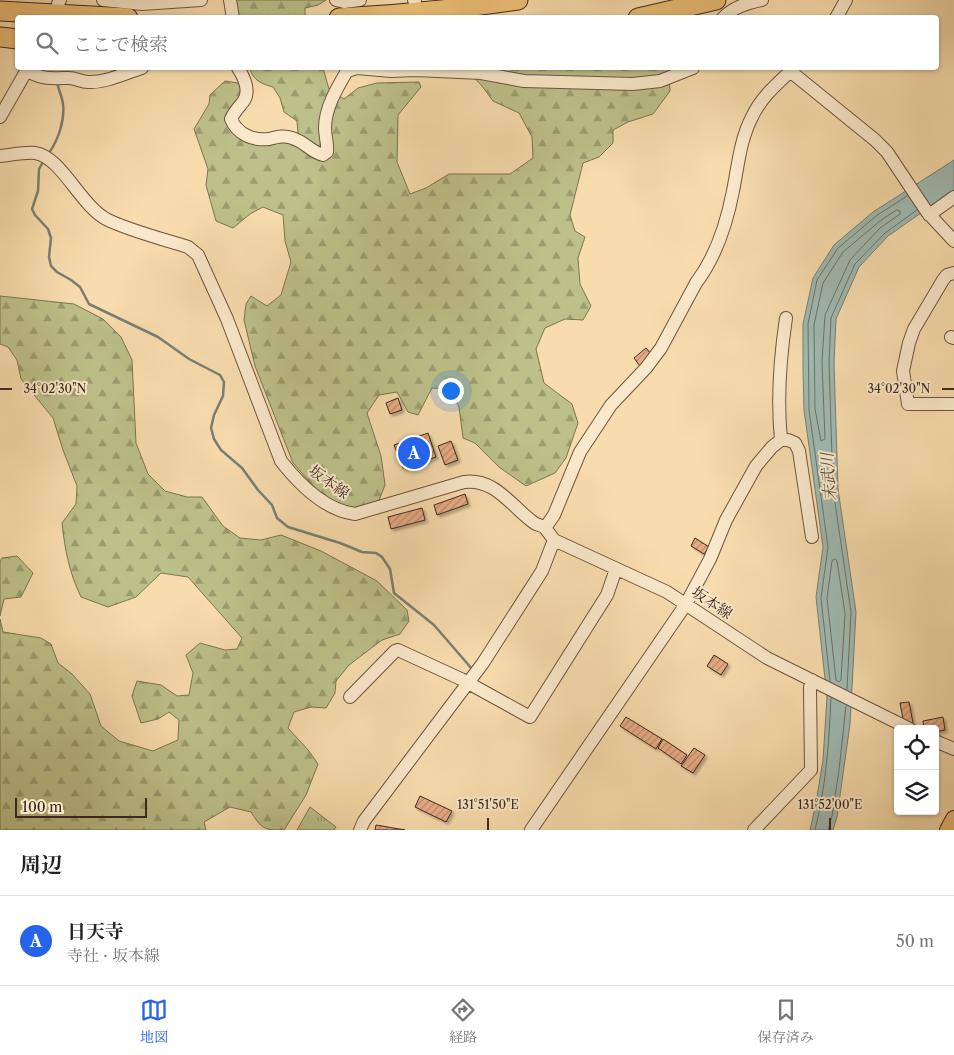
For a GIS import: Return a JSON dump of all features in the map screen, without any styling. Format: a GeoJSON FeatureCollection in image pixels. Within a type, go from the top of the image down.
{"type":"FeatureCollection","features":[{"type":"Feature","properties":{"kind":"highway"},"geometry":{"type":"LineString","coordinates":[[386,15],[466,8],[518,0]]}},
{"type":"Feature","properties":{"kind":"highway"},"geometry":{"type":"LineString","coordinates":[[648,15],[716,0]]}},
{"type":"Feature","properties":{"kind":"highway"},"geometry":{"type":"LineString","coordinates":[[0,11],[73,15]]}},
{"type":"Feature","properties":{"kind":"highway"},"geometry":{"type":"LineString","coordinates":[[0,37],[15,39]]}},
{"type":"Feature","properties":{"kind":"main road"},"geometry":{"type":"LineString","coordinates":[[948,830],[954,819]]}},
{"type":"Feature","properties":{"kind":"street"},"geometry":{"type":"LineString","coordinates":[[103,0],[142,4],[201,0]]}},
{"type":"Feature","properties":{"kind":"street"},"geometry":{"type":"LineString","coordinates":[[230,0],[232,15]]}},
{"type":"Feature","properties":{"kind":"street"},"geometry":{"type":"LineString","coordinates":[[336,0],[344,2],[360,0]]}},
{"type":"Feature","properties":{"kind":"street"},"geometry":{"type":"LineString","coordinates":[[726,15],[738,7],[762,0]]}},
{"type":"Feature","properties":{"kind":"street"},"geometry":{"type":"LineString","coordinates":[[838,15],[846,0]]}},
{"type":"Feature","properties":{"kind":"street"},"geometry":{"type":"LineString","coordinates":[[0,117],[27,70]]}},
{"type":"Feature","properties":{"kind":"street"},"geometry":{"type":"LineString","coordinates":[[30,70],[40,77],[73,78],[81,82],[91,83],[136,70]]}},
{"type":"Feature","properties":{"kind":"street"},"geometry":{"type":"LineString","coordinates":[[239,70],[247,91],[245,100],[234,112],[231,119],[234,126],[242,134],[255,139],[268,139],[280,136],[291,137],[303,142],[317,154],[323,155],[328,152],[324,129],[327,113],[347,71],[350,70]]}},
{"type":"Feature","properties":{"kind":"street"},"geometry":{"type":"LineString","coordinates":[[380,70],[404,70]]}},
{"type":"Feature","properties":{"kind":"street"},"geometry":{"type":"LineString","coordinates":[[432,70],[481,73],[524,81],[633,84],[660,81],[688,70]]}},
{"type":"Feature","properties":{"kind":"street"},"geometry":{"type":"LineString","coordinates":[[545,528],[554,515],[580,452],[611,405],[646,368],[661,348],[704,271],[718,241],[727,212],[744,135],[752,116],[761,101],[791,70]]}},
{"type":"Feature","properties":{"kind":"street"},"geometry":{"type":"LineString","coordinates":[[793,70],[887,152],[928,214],[954,242]]}},
{"type":"Feature","properties":{"kind":"street","name":"坂本線"},"geometry":{"type":"LineString","coordinates":[[0,156],[34,153],[48,158],[82,198],[95,211],[108,220],[188,247],[198,255],[227,319],[280,461],[312,493],[331,507],[342,512],[355,514],[464,482],[474,480],[486,484],[496,490],[534,523],[545,528],[554,540],[668,592],[767,658],[902,725]]}},
{"type":"Feature","properties":{"kind":"street"},"geometry":{"type":"LineString","coordinates":[[928,214],[954,197]]}},
{"type":"Feature","properties":{"kind":"street"},"geometry":{"type":"LineString","coordinates":[[954,273],[947,275],[943,280],[914,329],[903,371],[908,404],[954,404]]}},
{"type":"Feature","properties":{"kind":"street"},"geometry":{"type":"LineString","coordinates":[[781,440],[780,395],[782,349],[786,318]]}},
{"type":"Feature","properties":{"kind":"street"},"geometry":{"type":"LineString","coordinates":[[531,830],[686,604],[710,559],[726,520],[756,466],[772,447],[781,440],[788,440],[794,443],[799,451],[812,537]]}},
{"type":"Feature","properties":{"kind":"street"},"geometry":{"type":"LineString","coordinates":[[360,830],[364,821],[465,682],[542,570],[554,540]]}},
{"type":"Feature","properties":{"kind":"street"},"geometry":{"type":"LineString","coordinates":[[350,697],[395,650],[465,682],[530,717],[608,595],[616,569]]}},
{"type":"Feature","properties":{"kind":"street"},"geometry":{"type":"LineString","coordinates":[[754,830],[810,770],[810,687],[815,681]]}},
{"type":"Feature","properties":{"kind":"street"},"geometry":{"type":"LineString","coordinates":[[939,743],[954,750]]}},
{"type":"Feature","properties":{"kind":"green space"},"geometry":{"type":"Polygon","coordinates":[[[235,0],[326,0],[318,5],[305,8],[305,15],[239,15],[235,0]]]}},
{"type":"Feature","properties":{"kind":"green space"},"geometry":{"type":"Polygon","coordinates":[[[250,70],[324,70],[329,89],[344,99],[358,88],[377,83],[419,82],[421,87],[398,115],[397,162],[410,194],[426,188],[449,174],[510,174],[533,158],[532,137],[519,113],[493,101],[467,70],[672,70],[669,72],[670,91],[653,114],[628,122],[613,130],[613,143],[599,157],[583,163],[570,215],[575,231],[585,237],[578,258],[580,284],[591,306],[583,320],[565,319],[545,328],[536,349],[544,383],[572,404],[578,423],[566,458],[555,473],[526,486],[499,467],[475,443],[463,438],[459,407],[450,389],[432,388],[418,415],[408,412],[397,392],[379,395],[367,413],[381,456],[385,485],[378,503],[352,508],[335,504],[316,489],[293,463],[255,366],[244,320],[246,304],[251,296],[267,306],[281,295],[291,262],[285,241],[283,215],[263,207],[250,214],[233,228],[216,221],[206,185],[208,169],[194,129],[209,104],[210,95],[225,81],[238,83],[243,93],[229,128],[280,139],[298,133],[297,121],[284,112],[280,98],[273,87],[258,81],[250,70]]]}},
{"type":"Feature","properties":{"kind":"green space"},"geometry":{"type":"Polygon","coordinates":[[[0,296],[74,304],[103,319],[121,337],[132,360],[136,443],[148,474],[165,491],[187,497],[202,497],[223,526],[240,538],[261,540],[281,535],[321,551],[377,581],[407,610],[409,621],[400,634],[382,640],[349,665],[336,681],[335,693],[326,708],[311,707],[294,712],[288,728],[318,764],[306,795],[284,830],[267,829],[258,822],[251,812],[230,807],[204,822],[206,830],[0,830],[0,619],[3,632],[41,638],[51,644],[58,663],[72,674],[90,694],[101,726],[119,741],[153,751],[178,740],[179,720],[169,712],[158,719],[141,723],[132,696],[137,681],[161,685],[177,696],[189,695],[193,673],[186,655],[200,643],[225,650],[237,649],[242,638],[188,577],[161,573],[136,597],[108,607],[81,597],[68,561],[62,523],[76,504],[77,486],[53,418],[21,379],[17,360],[8,347],[0,344],[0,296]]]}},
{"type":"Feature","properties":{"kind":"green space"},"geometry":{"type":"Polygon","coordinates":[[[17,556],[33,573],[21,597],[4,599],[0,616],[0,561],[2,558],[17,556]]]}},
{"type":"Feature","properties":{"kind":"green space"},"geometry":{"type":"Polygon","coordinates":[[[310,807],[336,827],[334,830],[297,830],[310,807]]]}},
{"type":"Feature","properties":{"kind":"water","name":"末武川"},"geometry":{"type":"Polygon","coordinates":[[[954,160],[954,190],[888,236],[859,267],[836,319],[834,363],[838,489],[856,612],[850,724],[837,817],[833,830],[810,830],[823,760],[827,697],[816,597],[823,547],[804,410],[803,324],[813,278],[834,245],[873,212],[954,160]]]}},
{"type":"Feature","properties":{"kind":"building"},"geometry":{"type":"Polygon","coordinates":[[[646,348],[652,355],[640,366],[634,358],[646,348]]]}},
{"type":"Feature","properties":{"kind":"building"},"geometry":{"type":"Polygon","coordinates":[[[398,398],[402,410],[390,414],[386,403],[398,398]]]}},
{"type":"Feature","properties":{"kind":"building"},"geometry":{"type":"Polygon","coordinates":[[[428,433],[436,457],[403,468],[394,445],[428,433]]]}},
{"type":"Feature","properties":{"kind":"building"},"geometry":{"type":"Polygon","coordinates":[[[451,441],[458,460],[445,465],[438,446],[451,441]]]}},
{"type":"Feature","properties":{"kind":"building"},"geometry":{"type":"Polygon","coordinates":[[[465,494],[468,504],[437,515],[434,505],[465,494]]]}},
{"type":"Feature","properties":{"kind":"building"},"geometry":{"type":"Polygon","coordinates":[[[422,508],[425,520],[391,529],[388,517],[422,508]]]}},
{"type":"Feature","properties":{"kind":"building"},"geometry":{"type":"Polygon","coordinates":[[[695,538],[709,547],[704,554],[691,546],[695,538]]]}},
{"type":"Feature","properties":{"kind":"building"},"geometry":{"type":"Polygon","coordinates":[[[714,655],[728,664],[721,675],[707,666],[714,655]]]}},
{"type":"Feature","properties":{"kind":"building"},"geometry":{"type":"Polygon","coordinates":[[[909,702],[913,723],[904,724],[900,703],[909,702]]]}},
{"type":"Feature","properties":{"kind":"building"},"geometry":{"type":"Polygon","coordinates":[[[626,717],[662,739],[656,749],[620,726],[626,717]]]}},
{"type":"Feature","properties":{"kind":"building"},"geometry":{"type":"Polygon","coordinates":[[[943,717],[945,730],[939,731],[939,725],[924,725],[923,721],[943,717]]]}},
{"type":"Feature","properties":{"kind":"building"},"geometry":{"type":"Polygon","coordinates":[[[663,739],[687,755],[681,764],[658,748],[663,739]]]}},
{"type":"Feature","properties":{"kind":"building"},"geometry":{"type":"Polygon","coordinates":[[[694,748],[705,755],[693,773],[681,766],[694,748]]]}},
{"type":"Feature","properties":{"kind":"building"},"geometry":{"type":"Polygon","coordinates":[[[420,796],[452,811],[446,822],[415,807],[420,796]]]}},
{"type":"Feature","properties":{"kind":"building"},"geometry":{"type":"Polygon","coordinates":[[[376,825],[405,830],[375,830],[376,825]]]}},
{"type":"Feature","properties":{"kind":"waterway"},"geometry":{"type":"LineString","coordinates":[[49,153],[58,136],[63,117],[63,104],[57,81]]}},
{"type":"Feature","properties":{"kind":"waterway"},"geometry":{"type":"LineString","coordinates":[[43,162],[39,169],[38,191],[32,209],[48,229],[51,238],[49,257],[51,266],[80,287],[89,304],[158,337],[189,359],[220,375],[224,382],[223,396],[214,415],[211,428],[214,439],[221,450],[242,468],[272,505],[277,518],[288,527],[362,552],[376,553],[382,557],[390,569],[394,593],[434,625],[472,669],[471,671]]}},
{"type":"Feature","properties":{"kind":"place","name":"日天寺"},"geometry":{"type":"Point","coordinates":[414,453]}}]}
